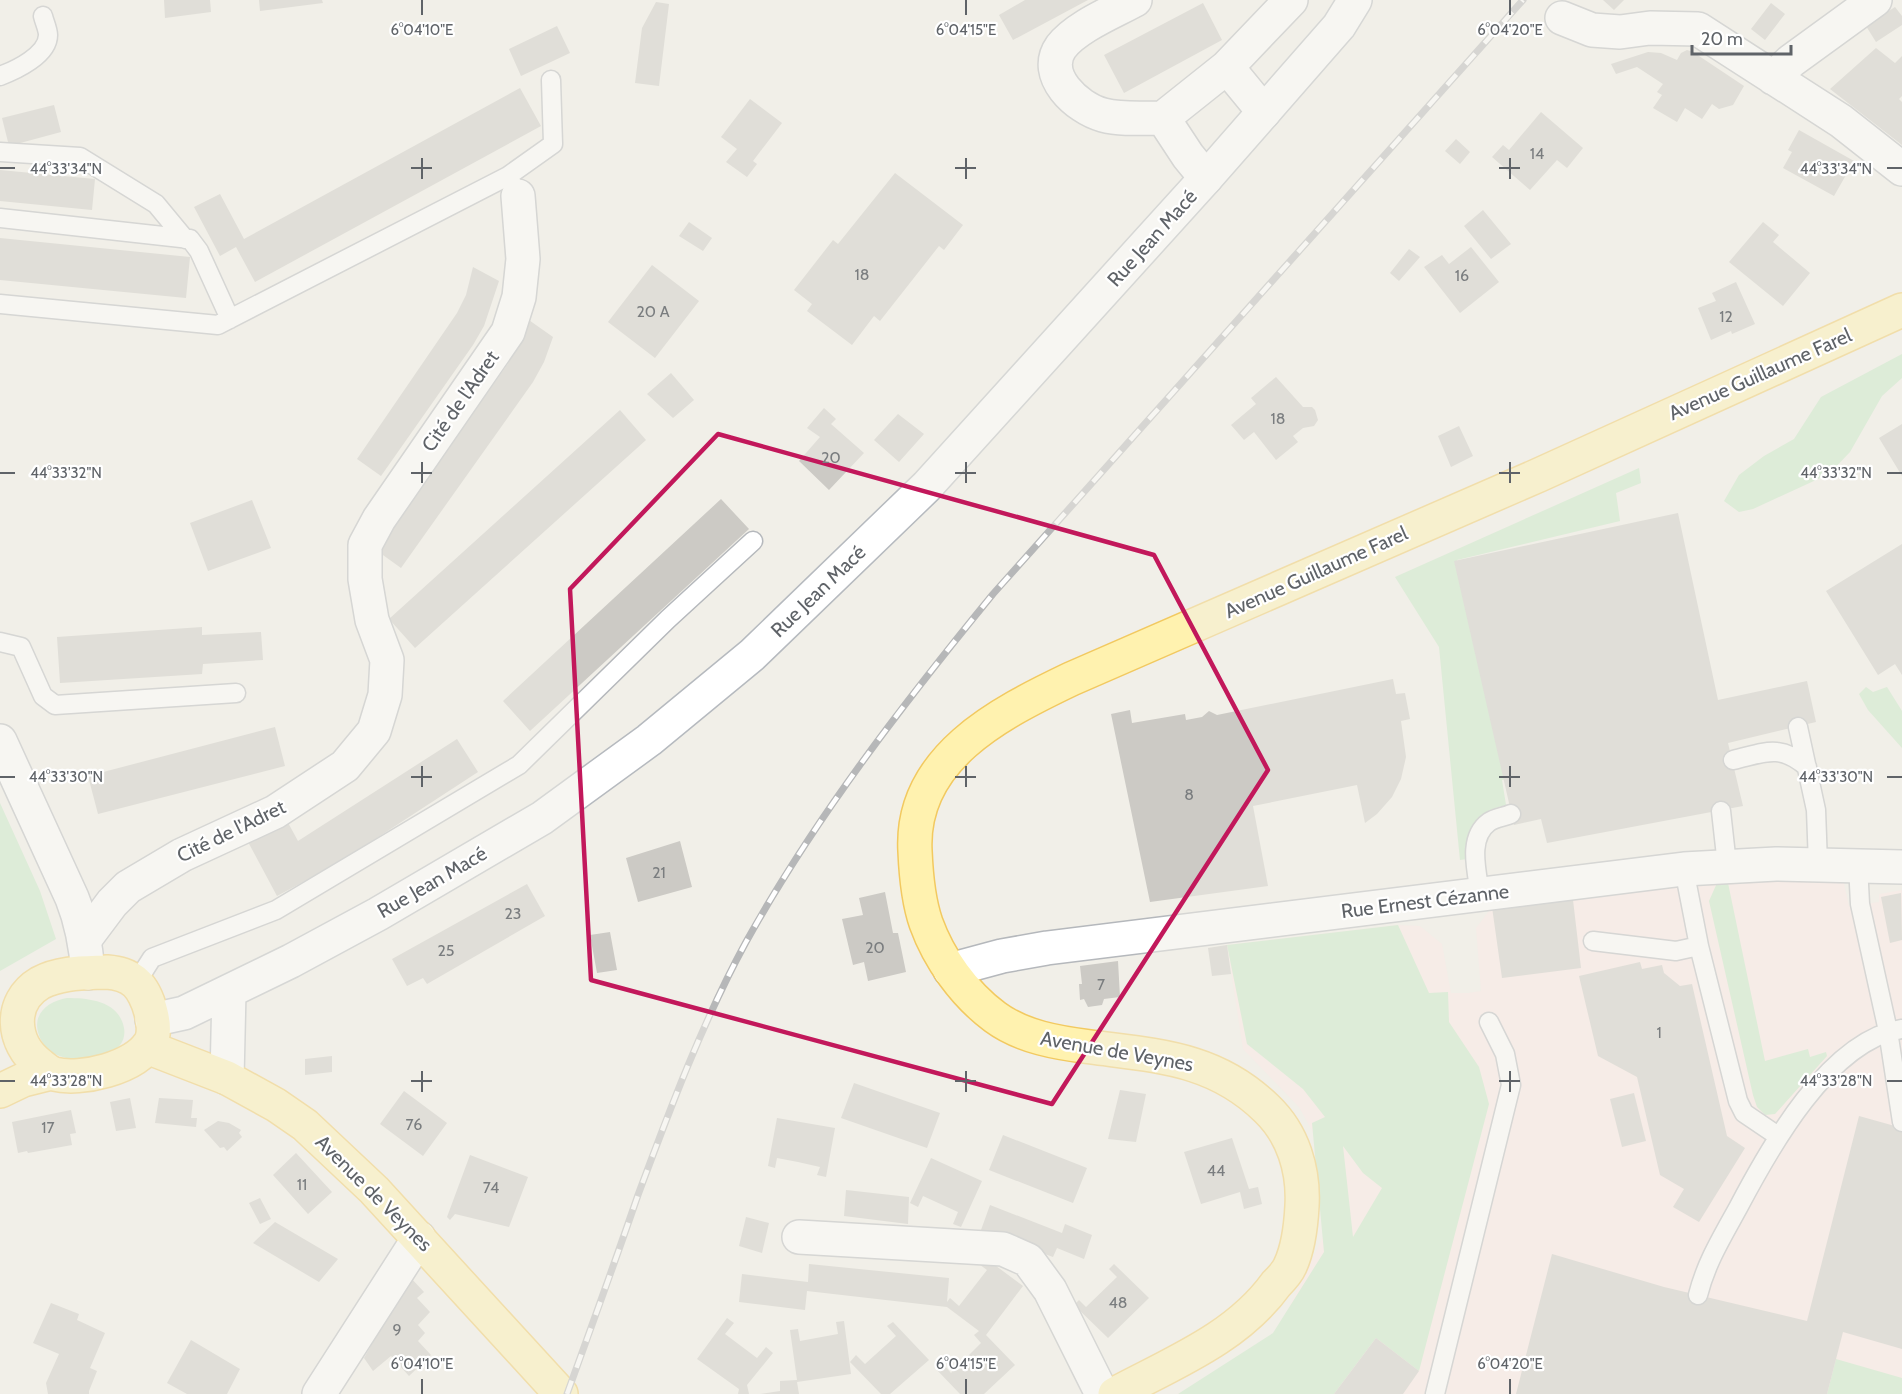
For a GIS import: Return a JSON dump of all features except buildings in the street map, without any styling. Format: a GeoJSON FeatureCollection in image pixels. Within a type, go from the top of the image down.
{"type":"FeatureCollection","features":[{"type":"Feature","properties":{"kind":"main road","name":"Avenue Guillaume Farel"},"geometry":{"type":"LineString","coordinates":[[950,970],[925,922],[917,885],[915,846],[919,810],[934,778],[956,749],[987,724],[1019,704],[1071,679],[1539,475],[1902,310]]}},
{"type":"Feature","properties":{"kind":"main road","name":"Avenue de Veynes"},"geometry":{"type":"LineString","coordinates":[[950,970],[972,998],[998,1019],[1031,1035],[1064,1044],[1169,1058],[1206,1068],[1249,1092],[1280,1122],[1296,1154],[1303,1190],[1301,1224],[1290,1267],[1261,1305],[1227,1333],[1115,1394]]}},
{"type":"Feature","properties":{"kind":"main road"},"geometry":{"type":"LineString","coordinates":[[0,1090],[23,1080],[51,1073],[69,1077],[116,1067],[130,1061],[149,1033],[147,1000],[136,982],[124,974],[107,972],[57,976],[39,984],[26,996],[8,1026],[17,1030],[29,1055],[51,1073]]}},
{"type":"Feature","properties":{"kind":"main road","name":"Avenue de Veynes"},"geometry":{"type":"LineString","coordinates":[[149,1033],[276,1105],[305,1125],[374,1190],[561,1394]]}},
{"type":"Feature","properties":{"kind":"street"},"geometry":{"type":"LineString","coordinates":[[1135,0],[1071,35],[1059,49],[1055,67],[1060,84],[1074,99],[1100,114],[1119,118],[1163,118],[1227,67],[1290,0]]}},
{"type":"Feature","properties":{"kind":"street","name":"Rue Jean Macé"},"geometry":{"type":"LineString","coordinates":[[149,1033],[378,914],[542,818],[649,740],[752,655],[927,486],[1206,178],[1339,26],[1355,0]]}},
{"type":"Feature","properties":{"kind":"street"},"geometry":{"type":"LineString","coordinates":[[1773,78],[1791,61],[1875,0]]}},
{"type":"Feature","properties":{"kind":"street"},"geometry":{"type":"LineString","coordinates":[[1562,18],[1592,30],[1620,32],[1650,28],[1698,29],[1841,121],[1902,169]]}},
{"type":"Feature","properties":{"kind":"street"},"geometry":{"type":"LineString","coordinates":[[1227,67],[1264,112]]}},
{"type":"Feature","properties":{"kind":"street"},"geometry":{"type":"LineString","coordinates":[[1163,118],[1188,156],[1206,178]]}},
{"type":"Feature","properties":{"kind":"street","name":"Cité de l'Adret"},"geometry":{"type":"LineString","coordinates":[[85,939],[107,908],[128,887],[182,855],[275,812],[345,766],[374,730],[385,695],[387,660],[372,620],[365,579],[365,545],[379,519],[508,332],[519,297],[523,260],[513,186]]}},
{"type":"Feature","properties":{"kind":"street"},"geometry":{"type":"LineString","coordinates":[[0,741],[72,898],[85,939],[88,973]]}},
{"type":"Feature","properties":{"kind":"street","name":"Rue Ernest Cézanne"},"geometry":{"type":"LineString","coordinates":[[950,970],[1002,956],[1047,948],[1684,868],[1818,864],[1902,867]]}},
{"type":"Feature","properties":{"kind":"street"},"geometry":{"type":"LineString","coordinates":[[227,1078],[229,992]]}},
{"type":"Feature","properties":{"kind":"street"},"geometry":{"type":"LineString","coordinates":[[799,1237],[1003,1249],[1028,1260],[1050,1290],[1102,1394]]}},
{"type":"Feature","properties":{"kind":"street"},"geometry":{"type":"LineString","coordinates":[[319,1394],[419,1238]]}},
{"type":"Feature","properties":{"kind":"lane"},"geometry":{"type":"LineString","coordinates":[[0,76],[14,70],[42,51],[48,35],[43,16]]}},
{"type":"Feature","properties":{"kind":"lane"},"geometry":{"type":"LineString","coordinates":[[0,304],[219,325],[513,186],[553,144],[551,80]]}},
{"type":"Feature","properties":{"kind":"lane"},"geometry":{"type":"LineString","coordinates":[[0,152],[80,157],[156,204],[185,239]]}},
{"type":"Feature","properties":{"kind":"lane"},"geometry":{"type":"LineString","coordinates":[[0,218],[190,239],[199,251],[230,319]]}},
{"type":"Feature","properties":{"kind":"lane"},"geometry":{"type":"LineString","coordinates":[[136,982],[152,958],[276,910],[519,765],[668,619],[753,541]]}},
{"type":"Feature","properties":{"kind":"lane"},"geometry":{"type":"LineString","coordinates":[[0,642],[21,647],[44,696],[55,705],[236,693]]}},
{"type":"Feature","properties":{"kind":"lane"},"geometry":{"type":"LineString","coordinates":[[1798,727],[1816,810],[1818,864]]}},
{"type":"Feature","properties":{"kind":"lane"},"geometry":{"type":"LineString","coordinates":[[1732,760],[1770,751],[1782,752],[1794,756],[1807,767]]}},
{"type":"Feature","properties":{"kind":"lane"},"geometry":{"type":"LineString","coordinates":[[1721,810],[1727,865]]}},
{"type":"Feature","properties":{"kind":"lane"},"geometry":{"type":"LineString","coordinates":[[1480,894],[1475,848],[1478,833],[1490,821],[1511,814]]}},
{"type":"Feature","properties":{"kind":"lane"},"geometry":{"type":"LineString","coordinates":[[1858,865],[1860,904],[1895,1030],[1902,1122]]}},
{"type":"Feature","properties":{"kind":"lane"},"geometry":{"type":"LineString","coordinates":[[1684,868],[1699,946],[1738,1101],[1744,1113],[1778,1136]]}},
{"type":"Feature","properties":{"kind":"lane"},"geometry":{"type":"LineString","coordinates":[[1593,941],[1676,951],[1699,946]]}},
{"type":"Feature","properties":{"kind":"lane"},"geometry":{"type":"LineString","coordinates":[[1435,1394],[1510,1086],[1505,1054],[1489,1023]]}},
{"type":"Feature","properties":{"kind":"lane"},"geometry":{"type":"LineString","coordinates":[[1698,1295],[1704,1271],[1778,1136],[1802,1103],[1841,1062],[1872,1038],[1895,1030]]}},
{"type":"Feature","properties":{"kind":"highlighted area"},"geometry":{"type":"Polygon","coordinates":[[[718,434],[1154,555],[1268,770],[1052,1104],[591,980],[570,589],[718,434]]]}},
{"type":"Feature","properties":{"kind":"shaded area"},"geometry":{"type":"Polygon","coordinates":[[[1843,879],[1849,906],[1879,902],[1879,894],[1902,890],[1902,1394],[1177,1394],[1268,1351],[1335,1212],[1327,1157],[1299,1107],[1243,1049],[1227,945],[1398,925],[1420,926],[1442,944],[1451,993],[1468,993],[1481,991],[1476,928],[1492,907],[1573,900],[1719,881],[1843,879]]]}},
{"type":"Feature","properties":{"kind":"green space"},"geometry":{"type":"Polygon","coordinates":[[[1902,354],[1902,378],[1882,396],[1850,452],[1829,474],[1753,509],[1739,512],[1724,501],[1739,475],[1764,456],[1794,439],[1821,397],[1902,354]]]}},
{"type":"Feature","properties":{"kind":"green space"},"geometry":{"type":"Polygon","coordinates":[[[1639,468],[1641,483],[1616,493],[1620,521],[1457,560],[1508,779],[1502,780],[1506,805],[1495,808],[1480,817],[1469,838],[1467,859],[1460,860],[1439,647],[1395,577],[1639,468]]]}},
{"type":"Feature","properties":{"kind":"green space"},"geometry":{"type":"Polygon","coordinates":[[[1866,687],[1873,692],[1887,687],[1902,711],[1902,748],[1868,710],[1859,694],[1866,687]]]}},
{"type":"Feature","properties":{"kind":"green space"},"geometry":{"type":"Polygon","coordinates":[[[0,803],[40,891],[56,939],[0,971],[0,803]]]}},
{"type":"Feature","properties":{"kind":"green space"},"geometry":{"type":"Polygon","coordinates":[[[1717,883],[1728,883],[1765,1061],[1808,1049],[1810,1057],[1826,1052],[1827,1056],[1775,1114],[1765,1115],[1757,1107],[1753,1095],[1709,901],[1717,883]]]}},
{"type":"Feature","properties":{"kind":"green space"},"geometry":{"type":"Polygon","coordinates":[[[1398,925],[1429,993],[1448,992],[1449,1022],[1479,1067],[1489,1104],[1419,1371],[1376,1338],[1334,1394],[1178,1394],[1273,1333],[1324,1252],[1312,1123],[1325,1117],[1303,1089],[1247,1044],[1227,945],[1398,925]],[[1343,1146],[1353,1237],[1382,1188],[1363,1173],[1343,1146]]]}},
{"type":"Feature","properties":{"kind":"green space"},"geometry":{"type":"Polygon","coordinates":[[[67,998],[93,1000],[116,1012],[124,1030],[120,1045],[102,1056],[85,1059],[58,1056],[50,1051],[39,1036],[38,1019],[40,1013],[49,1005],[67,998]]]}},
{"type":"Feature","properties":{"kind":"green space"},"geometry":{"type":"Polygon","coordinates":[[[1836,1359],[1902,1378],[1902,1394],[1827,1394],[1836,1359]]]}},
{"type":"Feature","properties":{"kind":"railway"},"geometry":{"type":"LineString","coordinates":[[567,1394],[650,1163],[701,1035],[746,942],[831,806],[893,720],[993,594],[1523,0]]}}]}
